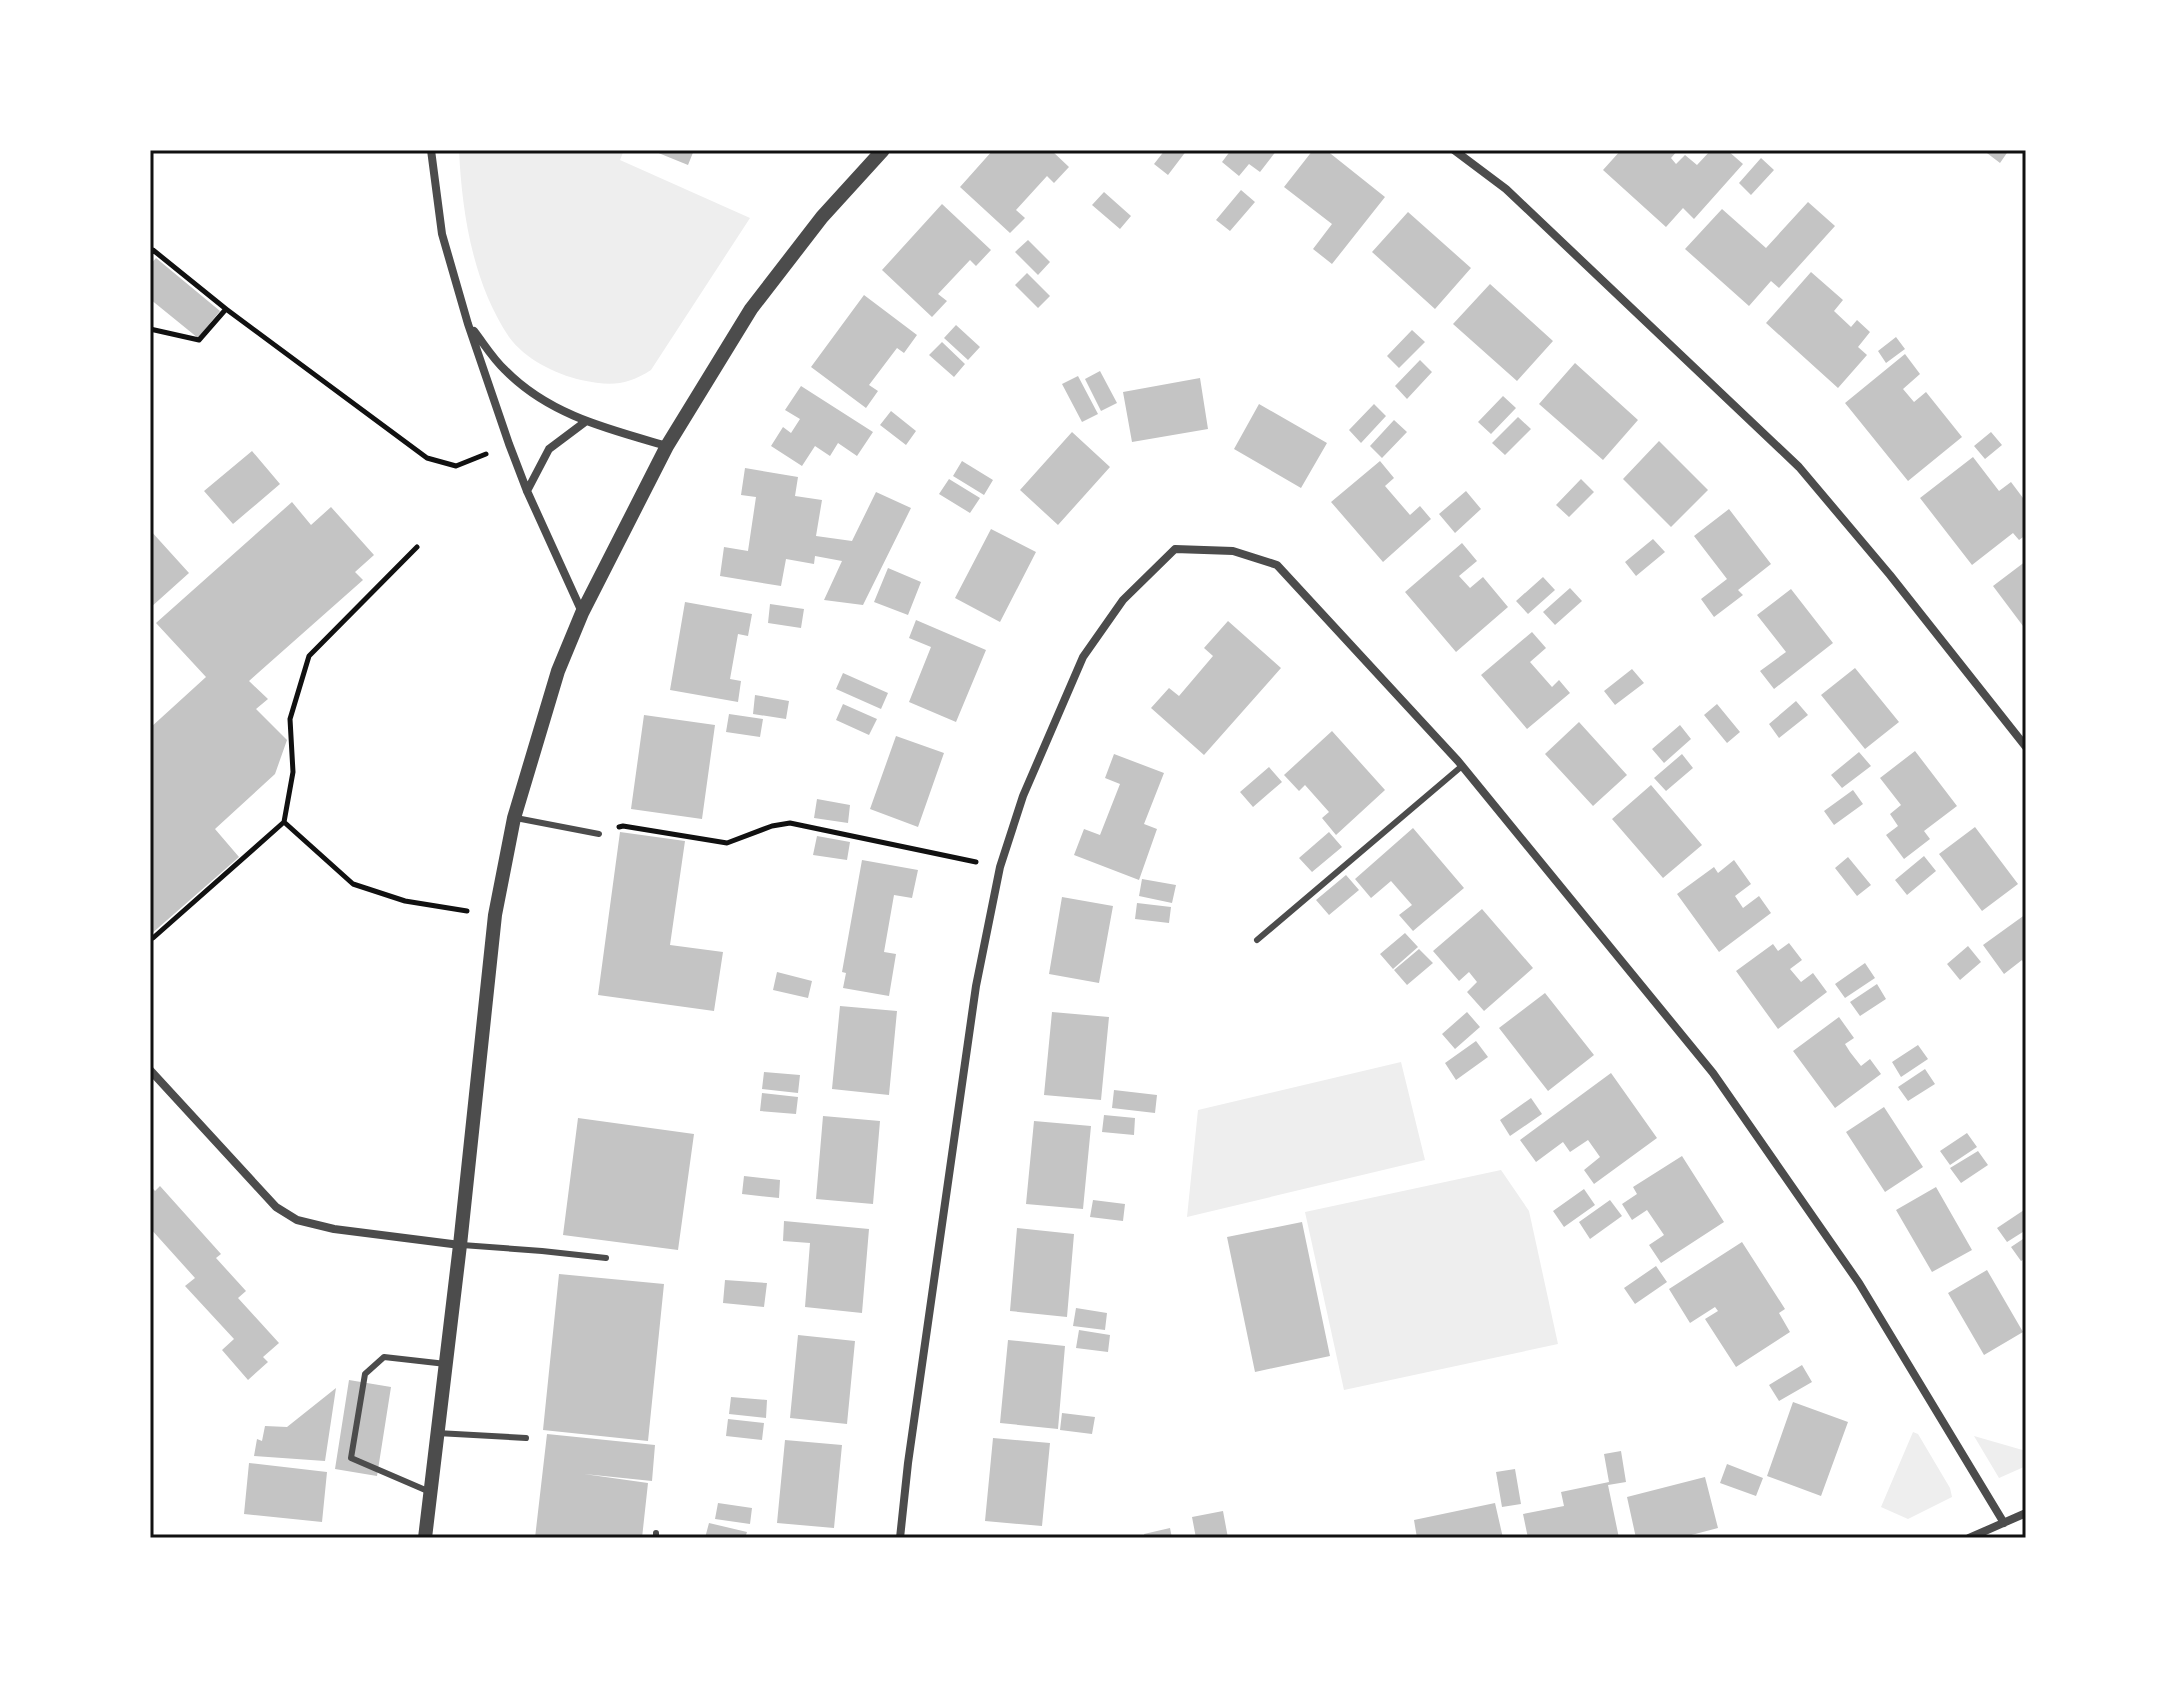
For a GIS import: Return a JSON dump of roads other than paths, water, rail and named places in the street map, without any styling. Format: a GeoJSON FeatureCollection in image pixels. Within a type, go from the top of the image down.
{"type":"FeatureCollection","features":[{"type":"Feature","properties":{"kind":"street"},"geometry":{"type":"LineString","coordinates":[[431,150],[442,234],[468,324],[527,491],[582,613]]}},
{"type":"Feature","properties":{"kind":"street"},"geometry":{"type":"LineString","coordinates":[[425,1538],[495,915],[514,818],[558,671],[582,613],[667,446],[751,309],[822,217],[883,150]]}},
{"type":"Feature","properties":{"kind":"street"},"geometry":{"type":"LineString","coordinates":[[1454,150],[1506,189],[1799,467],[1890,575],[2026,747]]}},
{"type":"Feature","properties":{"kind":"street"},"geometry":{"type":"LineString","coordinates":[[468,324],[505,370],[541,400],[585,422],[667,446]]}},
{"type":"Feature","properties":{"kind":"street"},"geometry":{"type":"LineString","coordinates":[[527,491],[549,449],[585,422]]}},
{"type":"Feature","properties":{"kind":"street"},"geometry":{"type":"LineString","coordinates":[[900,1538],[976,986],[1000,867],[1023,796],[1083,657],[1123,600],[1175,549],[1233,551],[1277,565],[1462,766],[1713,1073],[1859,1283],[2004,1523]]}},
{"type":"Feature","properties":{"kind":"street"},"geometry":{"type":"LineString","coordinates":[[150,1070],[276,1207],[297,1220],[334,1229],[460,1245]]}},
{"type":"Feature","properties":{"kind":"street"},"geometry":{"type":"LineString","coordinates":[[1969,1538],[2026,1513]]}},
{"type":"Feature","properties":{"kind":"lane"},"geometry":{"type":"LineString","coordinates":[[1257,940],[1462,766]]}},
{"type":"Feature","properties":{"kind":"lane"},"geometry":{"type":"LineString","coordinates":[[514,818],[599,834]]}},
{"type":"Feature","properties":{"kind":"lane"},"geometry":{"type":"LineString","coordinates":[[460,1245],[606,1258]]}},
{"type":"Feature","properties":{"kind":"lane"},"geometry":{"type":"LineString","coordinates":[[430,1492],[351,1458],[365,1374],[384,1357],[446,1364]]}},
{"type":"Feature","properties":{"kind":"lane"},"geometry":{"type":"LineString","coordinates":[[437,1433],[526,1438]]}}]}
